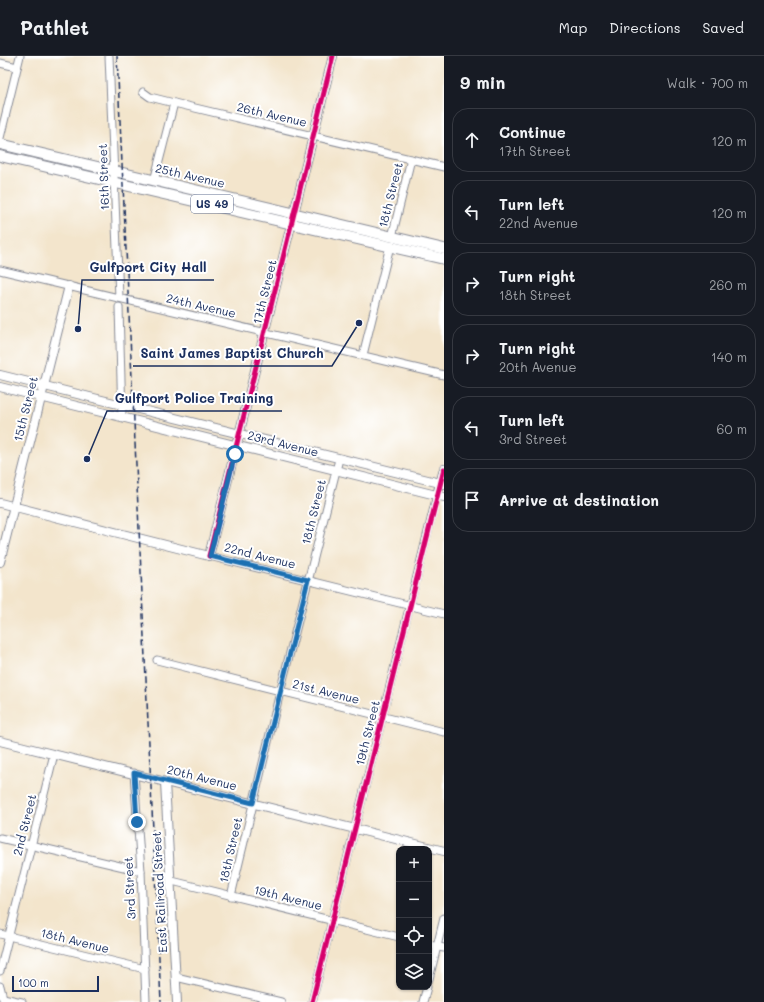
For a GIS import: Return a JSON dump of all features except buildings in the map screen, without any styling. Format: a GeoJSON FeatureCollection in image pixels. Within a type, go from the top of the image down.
{"type":"FeatureCollection","features":[{"type":"Feature","properties":{"kind":"main road","name":"25th Avenue"},"geometry":{"type":"LineString","coordinates":[[0,144],[115,171],[293,218],[391,241],[444,249]]}},
{"type":"Feature","properties":{"kind":"main road","name":"25th Avenue"},"geometry":{"type":"LineString","coordinates":[[0,156],[116,182],[293,218]]}},
{"type":"Feature","properties":{"kind":"main road","name":"25th Avenue"},"geometry":{"type":"LineString","coordinates":[[391,241],[444,259]]}},
{"type":"Feature","properties":{"kind":"street"},"geometry":{"type":"LineString","coordinates":[[0,138],[20,56]]}},
{"type":"Feature","properties":{"kind":"street","name":"16th Street"},"geometry":{"type":"LineString","coordinates":[[109,56],[116,182],[119,297]]}},
{"type":"Feature","properties":{"kind":"street","name":"17th Street"},"geometry":{"type":"LineString","coordinates":[[210,556],[333,56]]}},
{"type":"Feature","properties":{"kind":"street"},"geometry":{"type":"LineString","coordinates":[[0,63],[18,67]]}},
{"type":"Feature","properties":{"kind":"street","name":"26th Avenue"},"geometry":{"type":"LineString","coordinates":[[143,92],[150,97],[314,135],[444,168]]}},
{"type":"Feature","properties":{"kind":"street"},"geometry":{"type":"LineString","coordinates":[[154,181],[174,103]]}},
{"type":"Feature","properties":{"kind":"street","name":"18th Street"},"geometry":{"type":"LineString","coordinates":[[363,355],[412,159]]}},
{"type":"Feature","properties":{"kind":"street","name":"24th Avenue"},"geometry":{"type":"LineString","coordinates":[[0,270],[444,375]]}},
{"type":"Feature","properties":{"kind":"street","name":"15th Street"},"geometry":{"type":"LineString","coordinates":[[0,562],[69,286]]}},
{"type":"Feature","properties":{"kind":"street"},"geometry":{"type":"LineString","coordinates":[[119,307],[123,405],[122,417]]}},
{"type":"Feature","properties":{"kind":"street","name":"23rd Avenue"},"geometry":{"type":"LineString","coordinates":[[0,375],[339,460],[442,484]]}},
{"type":"Feature","properties":{"kind":"street","name":"23rd Avenue"},"geometry":{"type":"LineString","coordinates":[[0,387],[441,496]]}},
{"type":"Feature","properties":{"kind":"street","name":"18th Street"},"geometry":{"type":"LineString","coordinates":[[231,896],[280,692],[339,460]]}},
{"type":"Feature","properties":{"kind":"street","name":"19th Street"},"geometry":{"type":"LineString","coordinates":[[312,1002],[410,606],[441,496],[444,469]]}},
{"type":"Feature","properties":{"kind":"street","name":"22nd Avenue"},"geometry":{"type":"LineString","coordinates":[[0,503],[444,614]]}},
{"type":"Feature","properties":{"kind":"street","name":"21st Avenue"},"geometry":{"type":"LineString","coordinates":[[157,660],[444,732]]}},
{"type":"Feature","properties":{"kind":"street","name":"20th Avenue"},"geometry":{"type":"LineString","coordinates":[[0,741],[444,851]]}},
{"type":"Feature","properties":{"kind":"street","name":"2nd Street"},"geometry":{"type":"LineString","coordinates":[[0,971],[54,754]]}},
{"type":"Feature","properties":{"kind":"street","name":"3rd Street"},"geometry":{"type":"LineString","coordinates":[[134,773],[141,871],[146,1002]]}},
{"type":"Feature","properties":{"kind":"street","name":"East Railroad Street"},"geometry":{"type":"LineString","coordinates":[[165,782],[172,881],[177,1002]]}},
{"type":"Feature","properties":{"kind":"street"},"geometry":{"type":"LineString","coordinates":[[0,838],[141,871]]}},
{"type":"Feature","properties":{"kind":"street","name":"19th Avenue"},"geometry":{"type":"LineString","coordinates":[[172,881],[396,936]]}},
{"type":"Feature","properties":{"kind":"street"},"geometry":{"type":"LineString","coordinates":[[432,970],[440,947],[444,918]]}},
{"type":"Feature","properties":{"kind":"street","name":"18th Avenue"},"geometry":{"type":"LineString","coordinates":[[0,934],[145,969]]}},
{"type":"Feature","properties":{"kind":"street"},"geometry":{"type":"LineString","coordinates":[[176,977],[281,1002]]}},
{"type":"Feature","properties":{"kind":"street"},"geometry":{"type":"LineString","coordinates":[[0,986],[4,1000],[22,1002]]}},
{"type":"Feature","properties":{"kind":"street"},"geometry":{"type":"LineString","coordinates":[[423,1002],[426,990]]}},
{"type":"Feature","properties":{"kind":"railway"},"geometry":{"type":"LineString","coordinates":[[117,56],[161,1002]]}},
{"type":"Feature","properties":{"kind":"cycle path"},"geometry":{"type":"LineString","coordinates":[[209,556],[333,56]]}},
{"type":"Feature","properties":{"kind":"cycle path"},"geometry":{"type":"LineString","coordinates":[[312,1002],[444,469]]}},
{"type":"Feature","properties":{"kind":"place","name":"Saint James Baptist Church"},"geometry":{"type":"Point","coordinates":[359,323]}},
{"type":"Feature","properties":{"kind":"place","name":"Gulfport City Hall"},"geometry":{"type":"Point","coordinates":[78,329]}},
{"type":"Feature","properties":{"kind":"place","name":"Gulfport Police Training"},"geometry":{"type":"Point","coordinates":[87,459]}},
{"type":"Feature","properties":{"kind":"route"},"geometry":{"type":"LineString","coordinates":[[137,822],[134,773],[253,803],[308,580],[210,556],[235,454]]}}]}
